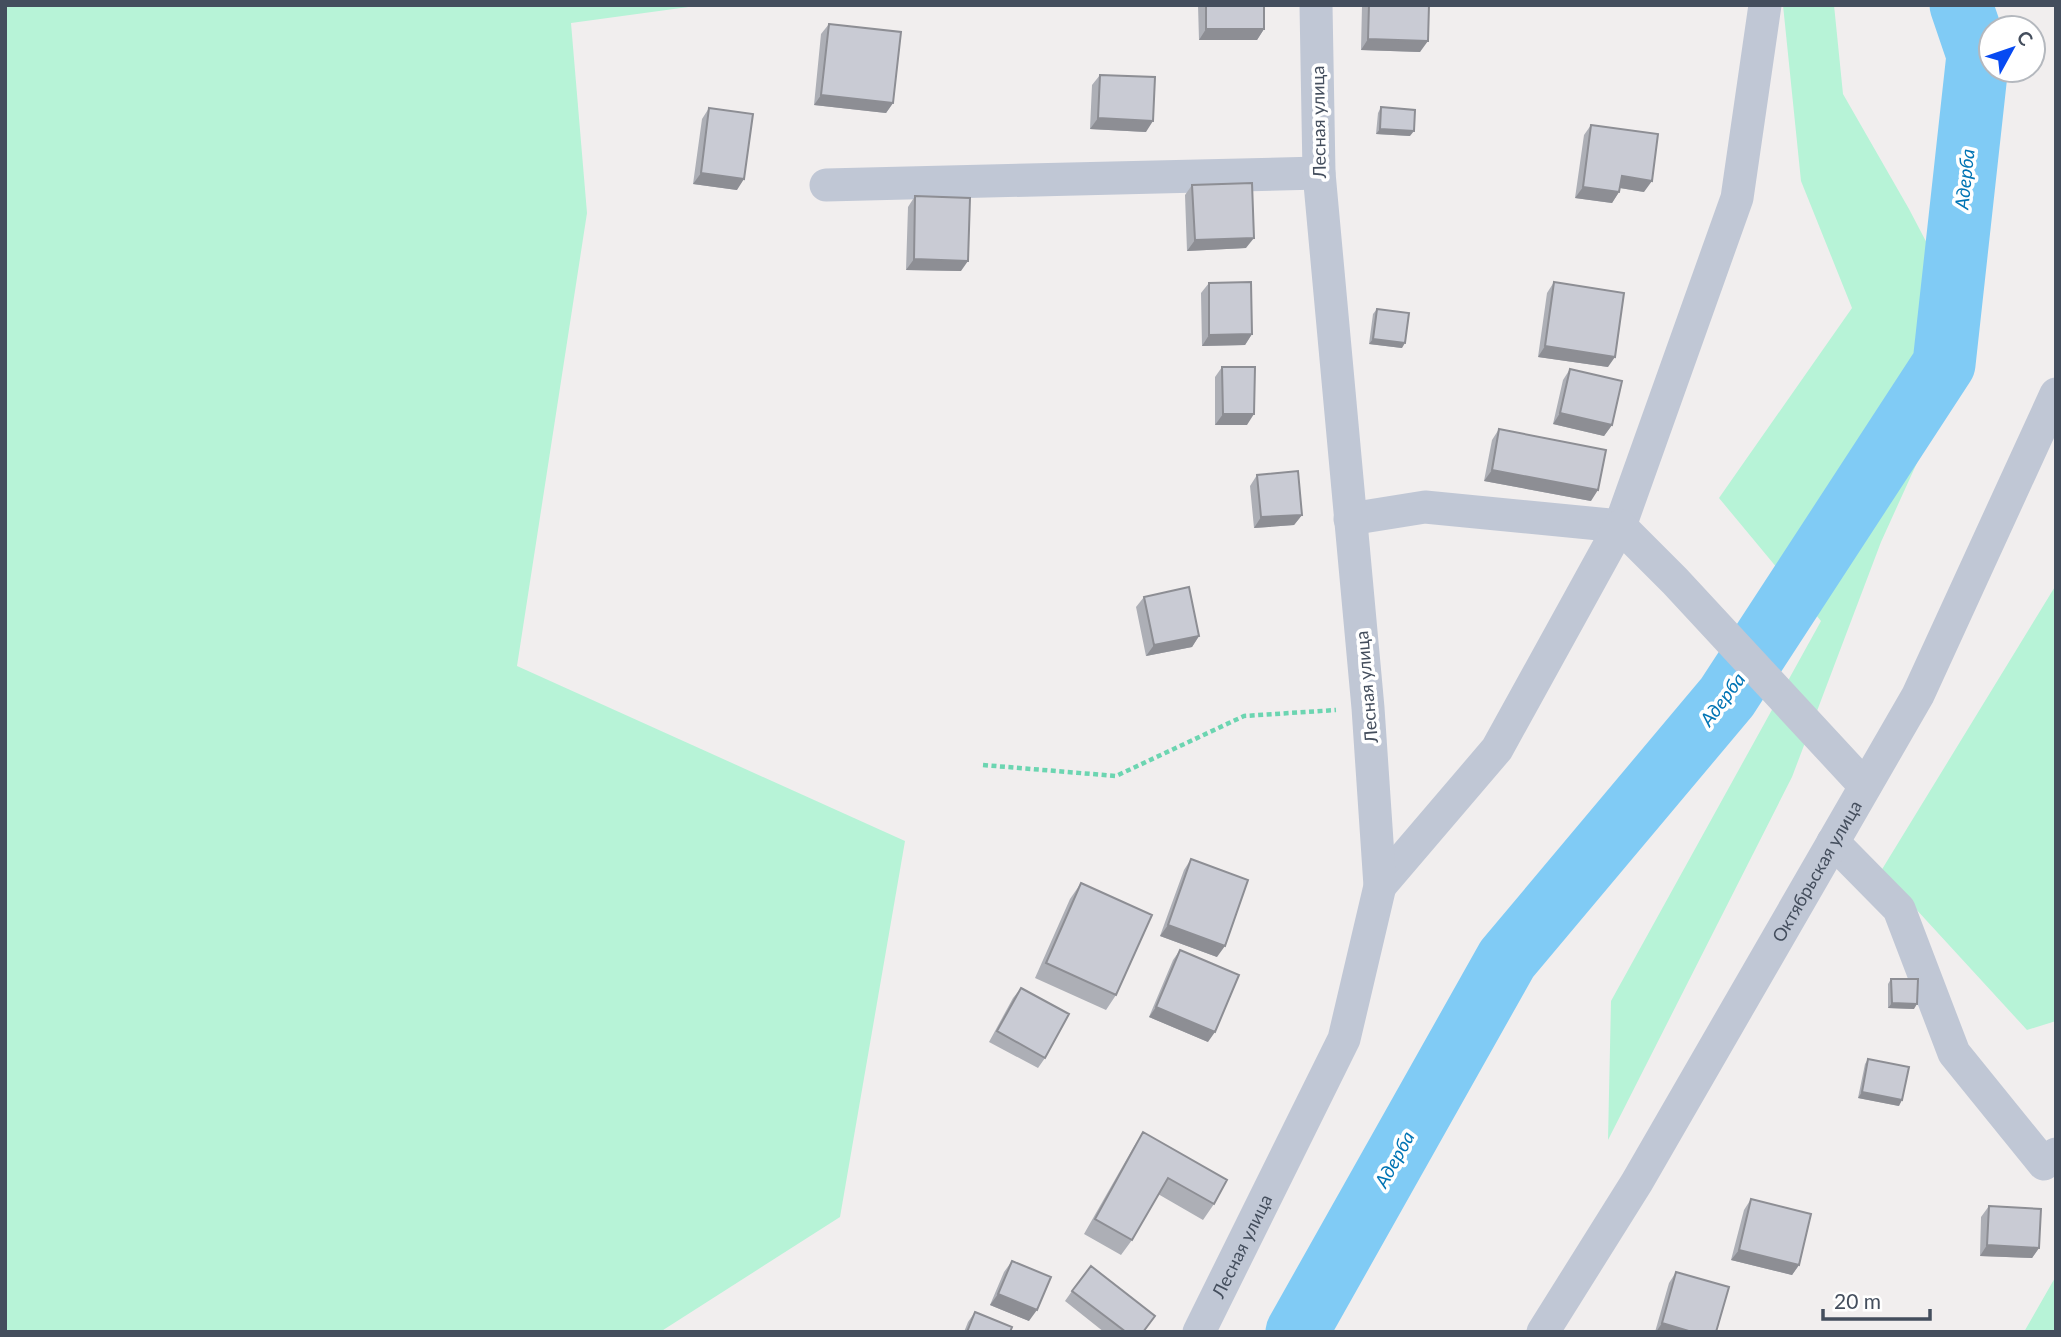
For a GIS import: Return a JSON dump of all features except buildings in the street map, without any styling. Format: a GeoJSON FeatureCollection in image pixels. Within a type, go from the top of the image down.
{"type":"FeatureCollection","features":[{"type":"Feature","properties":{"kind":"street","name":"Лесная улица"},"geometry":{"type":"LineString","coordinates":[[1199,1332],[1344,1039],[1380,886],[1368,708],[1319,173],[1316,5]]}},
{"type":"Feature","properties":{"kind":"street"},"geometry":{"type":"LineString","coordinates":[[1380,886],[1497,749],[1620,526],[1737,198],[1765,5]]}},
{"type":"Feature","properties":{"kind":"street"},"geometry":{"type":"LineString","coordinates":[[826,185],[1319,173]]}},
{"type":"Feature","properties":{"kind":"street","name":"Октябрьская улица"},"geometry":{"type":"LineString","coordinates":[[1543,1332],[1637,1182],[1918,695],[2056,394]]}},
{"type":"Feature","properties":{"kind":"street"},"geometry":{"type":"LineString","coordinates":[[1350,519],[1425,507],[1620,526],[1675,581],[1865,786]]}},
{"type":"Feature","properties":{"kind":"street"},"geometry":{"type":"LineString","coordinates":[[1833,842],[1899,909],[1954,1053],[2044,1164],[2056,1154]]}},
{"type":"Feature","properties":{"kind":"path"},"geometry":{"type":"LineString","coordinates":[[983,765],[1116,776],[1244,716],[1368,708]]}},
{"type":"Feature","properties":{"kind":"green space"},"geometry":{"type":"Polygon","coordinates":[[[5,5],[703,5],[571,23],[587,213],[517,666],[905,841],[840,1217],[660,1332],[5,1332],[5,5]]]}},
{"type":"Feature","properties":{"kind":"green space"},"geometry":{"type":"Polygon","coordinates":[[[1783,5],[1834,5],[1843,94],[1909,209],[1975,335],[1881,542],[1792,777],[1608,1140],[1611,1001],[1821,621],[1719,498],[1852,308],[1801,181],[1783,5]]]}},
{"type":"Feature","properties":{"kind":"green space"},"geometry":{"type":"Polygon","coordinates":[[[2056,585],[2056,1021],[2027,1030],[1881,871],[2056,585]]]}},
{"type":"Feature","properties":{"kind":"green space"},"geometry":{"type":"Polygon","coordinates":[[[2056,1276],[2056,1332],[2024,1332],[2056,1276]]]}},
{"type":"Feature","properties":{"kind":"waterway","name":"Адерба"},"geometry":{"type":"LineString","coordinates":[[1297,1332],[1507,959],[1727,697],[1944,364],[1978,55],[1961,5]]}}]}
